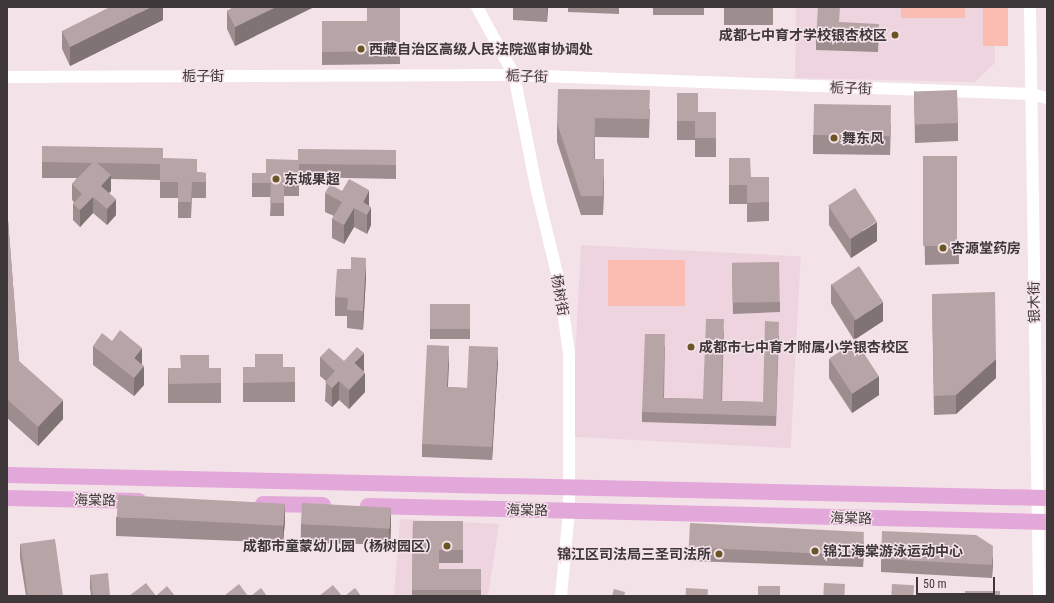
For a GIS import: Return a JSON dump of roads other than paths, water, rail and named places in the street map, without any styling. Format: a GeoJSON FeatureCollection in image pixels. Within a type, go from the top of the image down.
{"type":"FeatureCollection","features":[{"type":"Feature","properties":{"kind":"main road","name":"海棠路"},"geometry":{"type":"LineString","coordinates":[[7,475],[569,489],[1042,498]]}},
{"type":"Feature","properties":{"kind":"main road","name":"海棠路"},"geometry":{"type":"LineString","coordinates":[[7,498],[153,501]]}},
{"type":"Feature","properties":{"kind":"main road"},"geometry":{"type":"LineString","coordinates":[[249,504],[337,506]]}},
{"type":"Feature","properties":{"kind":"main road","name":"海棠路"},"geometry":{"type":"LineString","coordinates":[[353,506],[1042,522]]}},
{"type":"Feature","properties":{"kind":"street","name":"杨树街"},"geometry":{"type":"LineString","coordinates":[[477,7],[514,75],[537,190],[559,282],[569,353],[569,511],[560,596]]}},
{"type":"Feature","properties":{"kind":"street","name":"银木街"},"geometry":{"type":"LineString","coordinates":[[1030,7],[1042,498],[1039,596]]}},
{"type":"Feature","properties":{"kind":"street","name":"栀子街"},"geometry":{"type":"LineString","coordinates":[[7,77],[514,75],[1031,94],[1047,98]]}},
{"type":"Feature","properties":{"kind":"place","name":"成都七中育才学校银杏校区"},"geometry":{"type":"Point","coordinates":[895,35]}},
{"type":"Feature","properties":{"kind":"place","name":"西藏自治区高级人民法院巡审协调处"},"geometry":{"type":"Point","coordinates":[361,49]}},
{"type":"Feature","properties":{"kind":"place","name":"舞东风"},"geometry":{"type":"Point","coordinates":[834,138]}},
{"type":"Feature","properties":{"kind":"place","name":"东城果超"},"geometry":{"type":"Point","coordinates":[276,179]}},
{"type":"Feature","properties":{"kind":"place","name":"杏源堂药房"},"geometry":{"type":"Point","coordinates":[943,248]}},
{"type":"Feature","properties":{"kind":"place","name":"成都市七中育才附属小学银杏校区"},"geometry":{"type":"Point","coordinates":[691,347]}},
{"type":"Feature","properties":{"kind":"place","name":"成都市童蒙幼儿园（杨树园区）"},"geometry":{"type":"Point","coordinates":[447,546]}},
{"type":"Feature","properties":{"kind":"place","name":"锦江海棠游泳运动中心"},"geometry":{"type":"Point","coordinates":[815,551]}},
{"type":"Feature","properties":{"kind":"place","name":"锦江区司法局三圣司法所"},"geometry":{"type":"Point","coordinates":[719,554]}}]}
